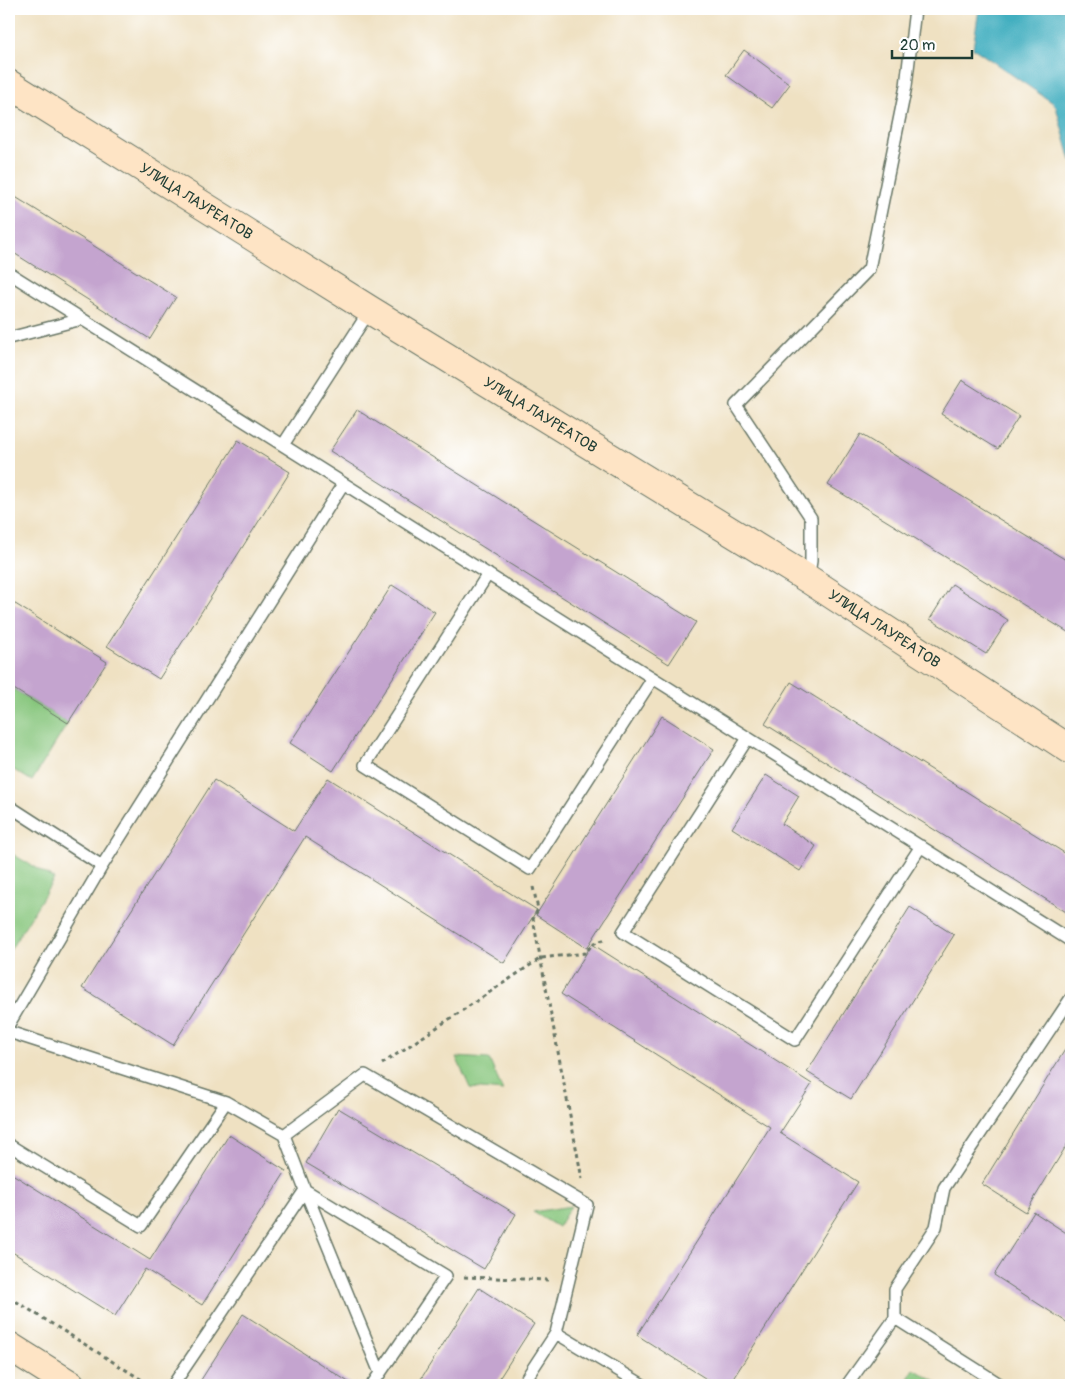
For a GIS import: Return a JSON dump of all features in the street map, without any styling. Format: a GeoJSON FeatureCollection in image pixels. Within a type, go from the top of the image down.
{"type":"FeatureCollection","features":[{"type":"Feature","properties":{"kind":"street","name":"УЛИЦА ЛАУРЕАТОВ"},"geometry":{"type":"LineString","coordinates":[[9,84],[370,310],[808,579],[1071,750]]}},
{"type":"Feature","properties":{"kind":"street"},"geometry":{"type":"LineString","coordinates":[[9,1346],[71,1385]]}},
{"type":"Feature","properties":{"kind":"lane"},"geometry":{"type":"LineString","coordinates":[[808,579],[811,561],[810,518],[736,405],[869,269],[906,86],[915,9]]}},
{"type":"Feature","properties":{"kind":"lane"},"geometry":{"type":"LineString","coordinates":[[9,273],[1071,941]]}},
{"type":"Feature","properties":{"kind":"lane"},"geometry":{"type":"LineString","coordinates":[[283,445],[370,310]]}},
{"type":"Feature","properties":{"kind":"lane"},"geometry":{"type":"LineString","coordinates":[[9,338],[82,319]]}},
{"type":"Feature","properties":{"kind":"lane"},"geometry":{"type":"LineString","coordinates":[[9,1024],[102,866],[343,484]]}},
{"type":"Feature","properties":{"kind":"lane"},"geometry":{"type":"LineString","coordinates":[[488,574],[365,765],[530,869],[653,678]]}},
{"type":"Feature","properties":{"kind":"lane"},"geometry":{"type":"LineString","coordinates":[[748,738],[623,932],[795,1040],[921,846]]}},
{"type":"Feature","properties":{"kind":"lane"},"geometry":{"type":"LineString","coordinates":[[9,806],[102,866]]}},
{"type":"Feature","properties":{"kind":"lane"},"geometry":{"type":"LineString","coordinates":[[847,1385],[895,1318],[895,1289],[936,1227],[944,1188],[1071,998]]}},
{"type":"Feature","properties":{"kind":"lane"},"geometry":{"type":"LineString","coordinates":[[9,1032],[226,1102],[284,1135],[380,1373]]}},
{"type":"Feature","properties":{"kind":"lane"},"geometry":{"type":"LineString","coordinates":[[284,1135],[365,1075],[587,1205],[556,1333],[522,1385]]}},
{"type":"Feature","properties":{"kind":"lane"},"geometry":{"type":"LineString","coordinates":[[9,1145],[141,1226],[226,1102]]}},
{"type":"Feature","properties":{"kind":"lane"},"geometry":{"type":"LineString","coordinates":[[305,1190],[446,1276],[372,1385]]}},
{"type":"Feature","properties":{"kind":"lane"},"geometry":{"type":"LineString","coordinates":[[173,1385],[305,1190]]}},
{"type":"Feature","properties":{"kind":"lane"},"geometry":{"type":"LineString","coordinates":[[895,1318],[1001,1385]]}},
{"type":"Feature","properties":{"kind":"lane"},"geometry":{"type":"LineString","coordinates":[[556,1333],[643,1385]]}},
{"type":"Feature","properties":{"kind":"path"},"geometry":{"type":"LineString","coordinates":[[530,869],[538,910],[533,919],[587,1205]]}},
{"type":"Feature","properties":{"kind":"path"},"geometry":{"type":"LineString","coordinates":[[365,1075],[540,958],[586,953],[592,944],[623,932]]}},
{"type":"Feature","properties":{"kind":"path"},"geometry":{"type":"LineString","coordinates":[[446,1276],[569,1280]]}},
{"type":"Feature","properties":{"kind":"path"},"geometry":{"type":"LineString","coordinates":[[9,1297],[142,1380],[146,1385]]}},
{"type":"Feature","properties":{"kind":"green space"},"geometry":{"type":"Polygon","coordinates":[[[9,686],[68,723],[32,781],[9,767],[9,686]]]}},
{"type":"Feature","properties":{"kind":"green space"},"geometry":{"type":"Polygon","coordinates":[[[9,852],[54,879],[9,952],[9,852]]]}},
{"type":"Feature","properties":{"kind":"green space"},"geometry":{"type":"Polygon","coordinates":[[[456,1057],[489,1059],[503,1091],[470,1088],[456,1057]]]}},
{"type":"Feature","properties":{"kind":"green space"},"geometry":{"type":"Polygon","coordinates":[[[571,1206],[558,1227],[533,1212],[571,1206]]]}},
{"type":"Feature","properties":{"kind":"green space"},"geometry":{"type":"Polygon","coordinates":[[[914,1369],[941,1385],[904,1385],[914,1369]]]}},
{"type":"Feature","properties":{"kind":"water"},"geometry":{"type":"Polygon","coordinates":[[[979,9],[1071,9],[1071,161],[1056,107],[1053,103],[973,48],[979,9]]]}},
{"type":"Feature","properties":{"kind":"building"},"geometry":{"type":"Polygon","coordinates":[[[744,50],[790,84],[772,108],[726,75],[744,50]]]}},
{"type":"Feature","properties":{"kind":"building"},"geometry":{"type":"Polygon","coordinates":[[[9,193],[176,297],[150,339],[9,250],[9,193]]]}},
{"type":"Feature","properties":{"kind":"building"},"geometry":{"type":"Polygon","coordinates":[[[962,380],[1019,416],[998,449],[941,414],[962,380]]]}},
{"type":"Feature","properties":{"kind":"building"},"geometry":{"type":"Polygon","coordinates":[[[357,410],[696,622],[669,664],[330,451],[357,410]]]}},
{"type":"Feature","properties":{"kind":"building"},"geometry":{"type":"Polygon","coordinates":[[[860,434],[1071,563],[1071,634],[828,485],[860,434]]]}},
{"type":"Feature","properties":{"kind":"building"},"geometry":{"type":"Polygon","coordinates":[[[238,440],[290,472],[159,679],[107,646],[238,440]]]}},
{"type":"Feature","properties":{"kind":"building"},"geometry":{"type":"Polygon","coordinates":[[[952,584],[1008,620],[986,654],[930,619],[952,584]]]}},
{"type":"Feature","properties":{"kind":"building"},"geometry":{"type":"Polygon","coordinates":[[[392,585],[435,612],[333,771],[290,743],[392,585]]]}},
{"type":"Feature","properties":{"kind":"building"},"geometry":{"type":"Polygon","coordinates":[[[9,600],[107,662],[68,723],[9,686],[9,600]]]}},
{"type":"Feature","properties":{"kind":"building"},"geometry":{"type":"Polygon","coordinates":[[[791,682],[1071,857],[1071,915],[765,724],[791,682]]]}},
{"type":"Feature","properties":{"kind":"building"},"geometry":{"type":"Polygon","coordinates":[[[662,716],[714,749],[587,948],[536,915],[662,716]]]}},
{"type":"Feature","properties":{"kind":"building"},"geometry":{"type":"Polygon","coordinates":[[[766,775],[799,796],[782,824],[816,846],[800,871],[732,828],[766,775]]]}},
{"type":"Feature","properties":{"kind":"building"},"geometry":{"type":"Polygon","coordinates":[[[328,778],[537,910],[504,963],[305,837],[173,1045],[82,988],[214,780],[294,831],[328,778]]]}},
{"type":"Feature","properties":{"kind":"building"},"geometry":{"type":"Polygon","coordinates":[[[910,907],[954,935],[851,1099],[807,1072],[910,907]]]}},
{"type":"Feature","properties":{"kind":"building"},"geometry":{"type":"Polygon","coordinates":[[[592,944],[812,1084],[780,1133],[858,1182],[729,1385],[716,1385],[637,1335],[770,1127],[561,994],[592,944]]]}},
{"type":"Feature","properties":{"kind":"building"},"geometry":{"type":"Polygon","coordinates":[[[1071,1040],[1071,1138],[1026,1212],[982,1184],[1071,1040]]]}},
{"type":"Feature","properties":{"kind":"building"},"geometry":{"type":"Polygon","coordinates":[[[338,1108],[516,1214],[484,1269],[306,1163],[338,1108]]]}},
{"type":"Feature","properties":{"kind":"building"},"geometry":{"type":"Polygon","coordinates":[[[229,1135],[286,1171],[202,1305],[145,1269],[115,1316],[9,1250],[9,1172],[150,1260],[229,1135]]]}},
{"type":"Feature","properties":{"kind":"building"},"geometry":{"type":"Polygon","coordinates":[[[1034,1212],[1071,1236],[1071,1325],[994,1275],[1034,1212]]]}},
{"type":"Feature","properties":{"kind":"building"},"geometry":{"type":"Polygon","coordinates":[[[479,1288],[534,1324],[495,1385],[417,1385],[479,1288]]]}},
{"type":"Feature","properties":{"kind":"building"},"geometry":{"type":"Polygon","coordinates":[[[243,1314],[350,1383],[348,1385],[201,1385],[199,1383],[243,1314]]]}}]}
